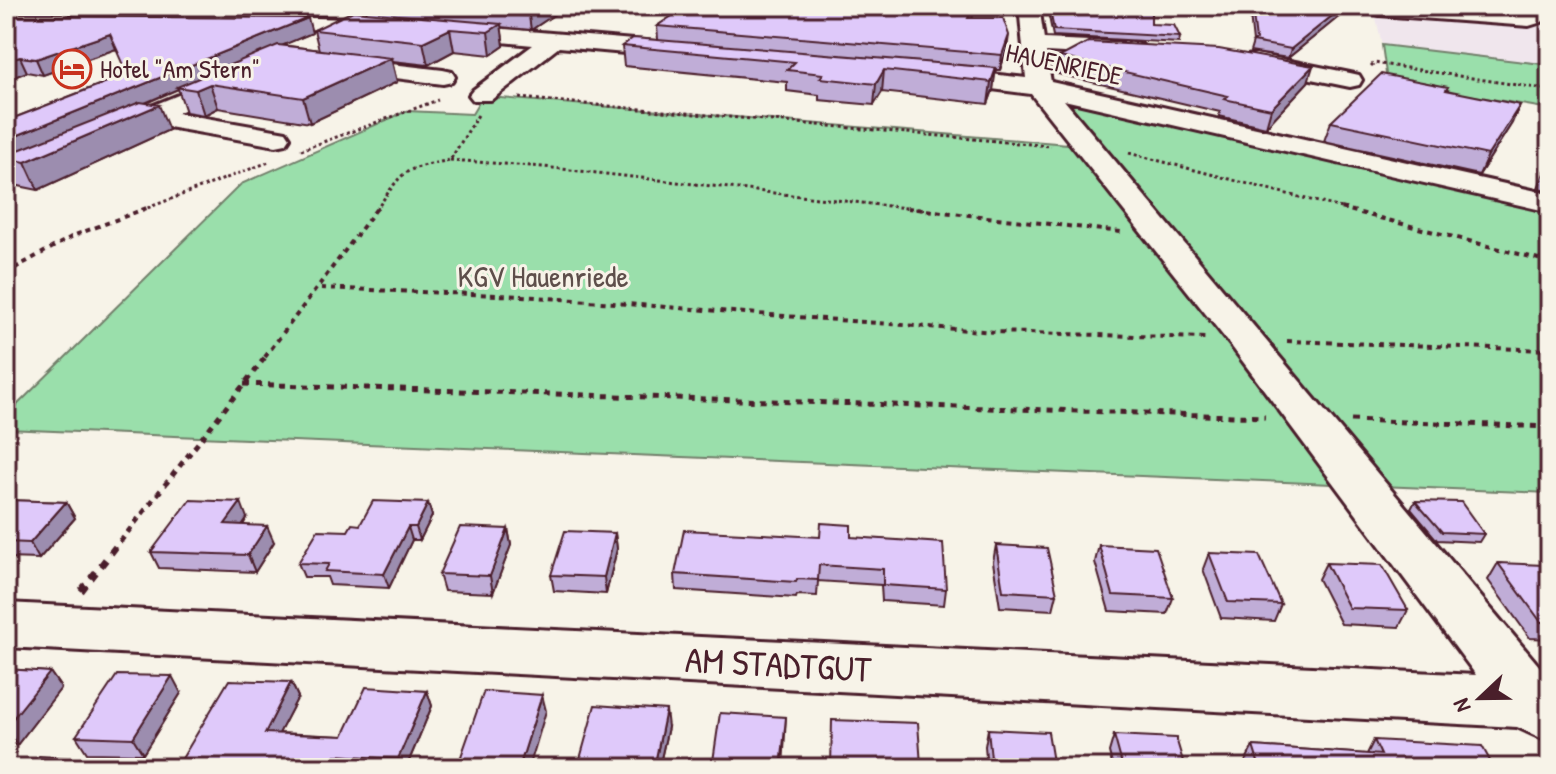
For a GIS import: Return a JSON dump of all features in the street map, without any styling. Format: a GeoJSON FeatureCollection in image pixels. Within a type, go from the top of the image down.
{"type":"FeatureCollection","features":[{"type":"Feature","properties":{"kind":"street"},"geometry":{"type":"LineString","coordinates":[[1029,6],[1039,87],[1544,708]]}},
{"type":"Feature","properties":{"kind":"street"},"geometry":{"type":"LineString","coordinates":[[1357,7],[1498,20],[1535,18],[1525,6]]}},
{"type":"Feature","properties":{"kind":"street"},"geometry":{"type":"LineString","coordinates":[[488,34],[528,13]]}},
{"type":"Feature","properties":{"kind":"street"},"geometry":{"type":"LineString","coordinates":[[6,22],[78,21],[131,14]]}},
{"type":"Feature","properties":{"kind":"street"},"geometry":{"type":"LineString","coordinates":[[243,17],[415,25],[697,53]]}},
{"type":"Feature","properties":{"kind":"street"},"geometry":{"type":"LineString","coordinates":[[6,45],[78,21]]}},
{"type":"Feature","properties":{"kind":"street"},"geometry":{"type":"LineString","coordinates":[[367,24],[308,55],[446,86]]}},
{"type":"Feature","properties":{"kind":"street"},"geometry":{"type":"LineString","coordinates":[[482,95],[554,40]]}},
{"type":"Feature","properties":{"kind":"street"},"geometry":{"type":"LineString","coordinates":[[1036,45],[1158,52]]}},
{"type":"Feature","properties":{"kind":"street"},"geometry":{"type":"LineString","coordinates":[[1234,57],[1350,80]]}},
{"type":"Feature","properties":{"kind":"street"},"geometry":{"type":"LineString","coordinates":[[6,176],[255,70]]}},
{"type":"Feature","properties":{"kind":"street","name":"HAUENRIEDE"},"geometry":{"type":"LineString","coordinates":[[919,73],[1039,87],[1550,203]]}},
{"type":"Feature","properties":{"kind":"street"},"geometry":{"type":"LineString","coordinates":[[149,116],[284,150]]}},
{"type":"Feature","properties":{"kind":"street","name":"AM STADTGUT"},"geometry":{"type":"LineString","coordinates":[[29,626],[1544,708]]}},
{"type":"Feature","properties":{"kind":"path"},"geometry":{"type":"LineString","coordinates":[[1350,80],[1374,63],[1550,90]]}},
{"type":"Feature","properties":{"kind":"path"},"geometry":{"type":"LineString","coordinates":[[6,273],[75,235],[446,86]]}},
{"type":"Feature","properties":{"kind":"path"},"geometry":{"type":"LineString","coordinates":[[450,160],[479,112],[482,95],[1136,154],[1550,262]]}},
{"type":"Feature","properties":{"kind":"path"},"geometry":{"type":"LineString","coordinates":[[29,626],[244,384],[320,287],[402,173],[411,168],[450,160],[544,167],[1163,237]]}},
{"type":"Feature","properties":{"kind":"path"},"geometry":{"type":"LineString","coordinates":[[320,287],[522,296],[995,332],[1550,350]]}},
{"type":"Feature","properties":{"kind":"path"},"geometry":{"type":"LineString","coordinates":[[244,384],[1550,427]]}},
{"type":"Feature","properties":{"kind":"shaded area"},"geometry":{"type":"Polygon","coordinates":[[[1250,6],[1550,6],[1550,65],[1382,45],[1376,18],[1250,6]]]}},
{"type":"Feature","properties":{"kind":"green space"},"geometry":{"type":"Polygon","coordinates":[[[1382,45],[1550,65],[1550,109],[1387,81],[1382,45]]]}},
{"type":"Feature","properties":{"kind":"green space","name":"KGV Hauenriede"},"geometry":{"type":"Polygon","coordinates":[[[488,97],[1093,146],[1053,99],[1550,213],[1550,493],[6,429],[6,416],[241,184],[407,111],[472,114],[481,99],[488,97]]]}},
{"type":"Feature","properties":{"kind":"building"},"geometry":{"type":"Polygon","coordinates":[[[412,6],[545,6],[529,16],[412,6]]]}},
{"type":"Feature","properties":{"kind":"building"},"geometry":{"type":"Polygon","coordinates":[[[687,6],[973,6],[968,18],[1003,18],[1009,35],[1002,55],[657,26],[687,6]]]}},
{"type":"Feature","properties":{"kind":"building"},"geometry":{"type":"Polygon","coordinates":[[[1049,6],[1151,12],[1151,24],[1174,25],[1180,37],[1054,30],[1049,6]]]}},
{"type":"Feature","properties":{"kind":"building"},"geometry":{"type":"Polygon","coordinates":[[[1252,6],[1343,7],[1291,49],[1253,42],[1256,40],[1252,6]]]}},
{"type":"Feature","properties":{"kind":"building"},"geometry":{"type":"Polygon","coordinates":[[[353,11],[501,24],[488,32],[450,29],[423,42],[314,30],[353,11]]]}},
{"type":"Feature","properties":{"kind":"building"},"geometry":{"type":"Polygon","coordinates":[[[6,16],[308,18],[6,140],[6,121],[128,74],[110,34],[36,59],[20,57],[6,61],[6,16]]]}},
{"type":"Feature","properties":{"kind":"building"},"geometry":{"type":"Polygon","coordinates":[[[633,38],[996,68],[991,82],[884,70],[876,84],[820,78],[823,74],[787,70],[795,62],[622,46],[633,38]]]}},
{"type":"Feature","properties":{"kind":"building"},"geometry":{"type":"Polygon","coordinates":[[[1088,42],[1219,49],[1313,66],[1271,109],[1060,57],[1088,42]]]}},
{"type":"Feature","properties":{"kind":"building"},"geometry":{"type":"Polygon","coordinates":[[[278,45],[391,58],[303,98],[210,84],[196,90],[177,87],[278,45]]]}},
{"type":"Feature","properties":{"kind":"building"},"geometry":{"type":"Polygon","coordinates":[[[1381,74],[1520,105],[1488,155],[1331,122],[1381,74]]]}},
{"type":"Feature","properties":{"kind":"building"},"geometry":{"type":"Polygon","coordinates":[[[140,102],[159,105],[25,162],[6,158],[6,155],[140,102]]]}},
{"type":"Feature","properties":{"kind":"building"},"geometry":{"type":"Polygon","coordinates":[[[6,500],[66,502],[30,543],[6,542],[6,500]]]}},
{"type":"Feature","properties":{"kind":"building"},"geometry":{"type":"Polygon","coordinates":[[[190,500],[241,502],[225,524],[267,526],[248,555],[151,552],[190,500]]]}},
{"type":"Feature","properties":{"kind":"building"},"geometry":{"type":"Polygon","coordinates":[[[373,501],[428,503],[416,527],[408,527],[384,574],[325,571],[329,564],[298,563],[318,530],[348,531],[352,524],[360,525],[373,501]]]}},
{"type":"Feature","properties":{"kind":"building"},"geometry":{"type":"Polygon","coordinates":[[[1415,501],[1461,502],[1484,534],[1442,532],[1415,501]]]}},
{"type":"Feature","properties":{"kind":"building"},"geometry":{"type":"Polygon","coordinates":[[[821,523],[851,525],[851,537],[943,543],[946,589],[883,585],[883,569],[819,565],[818,580],[797,579],[796,582],[675,574],[684,530],[820,537],[821,523]]]}},
{"type":"Feature","properties":{"kind":"building"},"geometry":{"type":"Polygon","coordinates":[[[460,527],[508,529],[490,576],[439,574],[460,527]]]}},
{"type":"Feature","properties":{"kind":"building"},"geometry":{"type":"Polygon","coordinates":[[[565,531],[615,533],[604,577],[551,575],[565,531]]]}},
{"type":"Feature","properties":{"kind":"building"},"geometry":{"type":"Polygon","coordinates":[[[996,545],[1047,548],[1057,594],[1003,591],[996,545]]]}},
{"type":"Feature","properties":{"kind":"building"},"geometry":{"type":"Polygon","coordinates":[[[1099,545],[1156,548],[1173,598],[1113,595],[1099,545]]]}},
{"type":"Feature","properties":{"kind":"building"},"geometry":{"type":"Polygon","coordinates":[[[1209,553],[1259,555],[1281,604],[1228,602],[1209,553]]]}},
{"type":"Feature","properties":{"kind":"building"},"geometry":{"type":"Polygon","coordinates":[[[1326,563],[1382,565],[1408,610],[1349,608],[1326,563]]]}},
{"type":"Feature","properties":{"kind":"building"},"geometry":{"type":"Polygon","coordinates":[[[1498,563],[1544,565],[1550,572],[1550,622],[1541,622],[1498,563]]]}},
{"type":"Feature","properties":{"kind":"building"},"geometry":{"type":"Polygon","coordinates":[[[6,669],[50,672],[6,727],[6,669]]]}},
{"type":"Feature","properties":{"kind":"building"},"geometry":{"type":"Polygon","coordinates":[[[117,675],[172,676],[133,738],[76,736],[117,675]]]}},
{"type":"Feature","properties":{"kind":"building"},"geometry":{"type":"Polygon","coordinates":[[[229,680],[291,682],[265,733],[343,736],[366,687],[427,691],[398,759],[335,755],[329,768],[177,767],[229,680]]]}},
{"type":"Feature","properties":{"kind":"building"},"geometry":{"type":"Polygon","coordinates":[[[484,691],[542,695],[519,768],[457,768],[484,691]]]}},
{"type":"Feature","properties":{"kind":"building"},"geometry":{"type":"Polygon","coordinates":[[[595,705],[666,710],[654,768],[578,766],[595,705]]]}},
{"type":"Feature","properties":{"kind":"building"},"geometry":{"type":"Polygon","coordinates":[[[720,713],[786,717],[781,768],[712,768],[720,713]]]}},
{"type":"Feature","properties":{"kind":"building"},"geometry":{"type":"Polygon","coordinates":[[[832,720],[918,723],[921,765],[936,768],[831,768],[832,720]]]}},
{"type":"Feature","properties":{"kind":"building"},"geometry":{"type":"Polygon","coordinates":[[[988,729],[1048,732],[1054,768],[992,768],[988,729]]]}},
{"type":"Feature","properties":{"kind":"building"},"geometry":{"type":"Polygon","coordinates":[[[1114,735],[1176,738],[1185,768],[1123,768],[1114,735]]]}},
{"type":"Feature","properties":{"kind":"building"},"geometry":{"type":"Polygon","coordinates":[[[1374,740],[1482,746],[1494,768],[1260,768],[1253,746],[1381,755],[1374,740]]]}},
{"type":"Feature","properties":{"kind":"building"},"geometry":{"type":"Polygon","coordinates":[[[39,756],[70,758],[63,768],[30,768],[39,756]]]}},
{"type":"Feature","properties":{"kind":"place","name":"Hotel \"Am Stern\""},"geometry":{"type":"Point","coordinates":[72,69]}}]}
